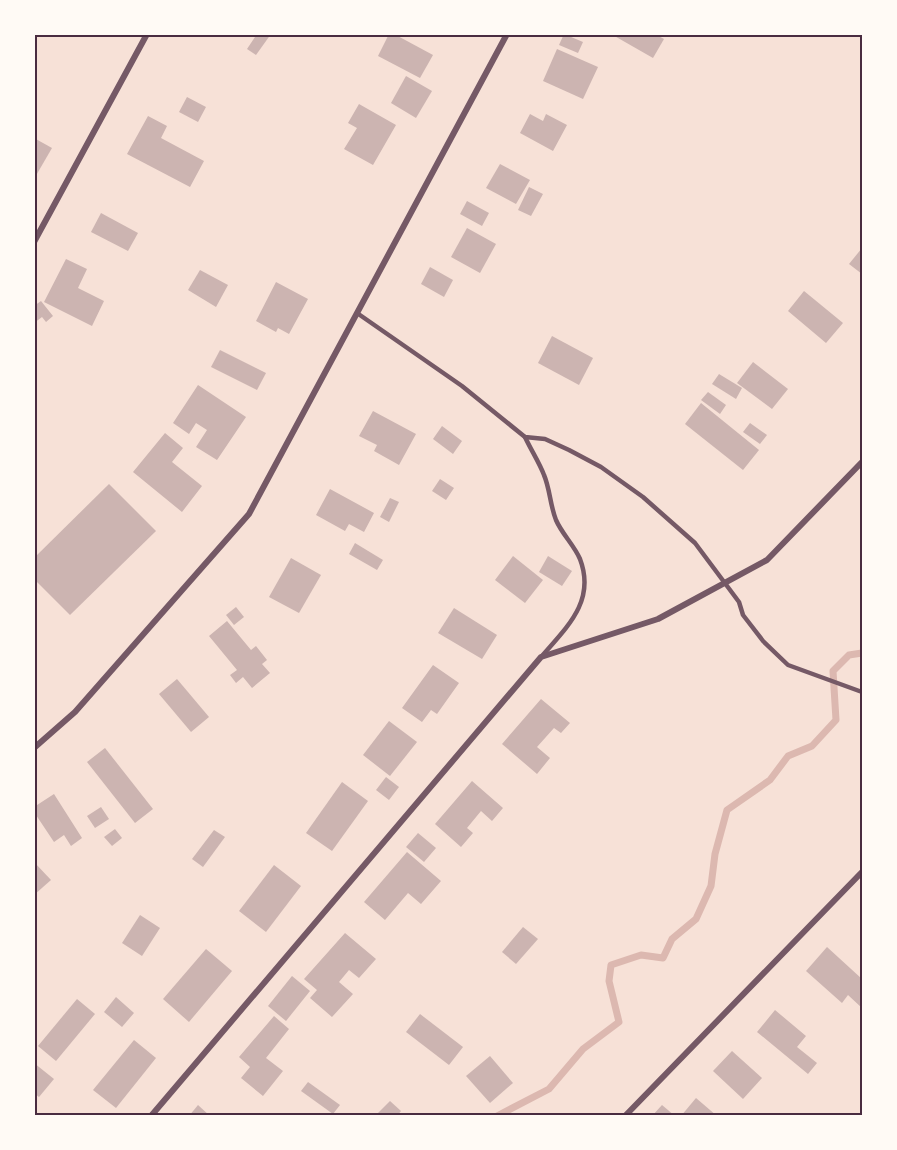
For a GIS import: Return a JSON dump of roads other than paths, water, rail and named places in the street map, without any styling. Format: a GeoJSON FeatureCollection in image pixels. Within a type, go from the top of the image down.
{"type":"FeatureCollection","features":[{"type":"Feature","properties":{"kind":"street"},"geometry":{"type":"LineString","coordinates":[[34,243],[147,34]]}},
{"type":"Feature","properties":{"kind":"street"},"geometry":{"type":"LineString","coordinates":[[34,748],[75,712],[249,514],[507,34]]}},
{"type":"Feature","properties":{"kind":"street"},"geometry":{"type":"LineString","coordinates":[[152,1116],[541,657],[658,619],[767,560],[862,462]]}},
{"type":"Feature","properties":{"kind":"street"},"geometry":{"type":"LineString","coordinates":[[625,1116],[862,872]]}},
{"type":"Feature","properties":{"kind":"lane"},"geometry":{"type":"LineString","coordinates":[[357,313],[462,386],[525,438],[544,475],[555,517],[563,535],[579,557],[584,574],[585,595],[573,620],[541,657]]}},
{"type":"Feature","properties":{"kind":"lane"},"geometry":{"type":"LineString","coordinates":[[525,438],[545,440],[569,450],[601,466],[643,497],[695,543],[739,603],[743,615],[763,641],[788,665],[862,692]]}},
{"type":"Feature","properties":{"kind":"waterway"},"geometry":{"type":"LineString","coordinates":[[497,1116],[549,1089],[583,1049],[619,1022],[609,981],[611,965],[641,955],[663,958],[672,939],[696,919],[711,886],[715,854],[727,810],[770,780],[788,756],[812,746],[836,720],[833,671],[849,655],[862,653]]}}]}
